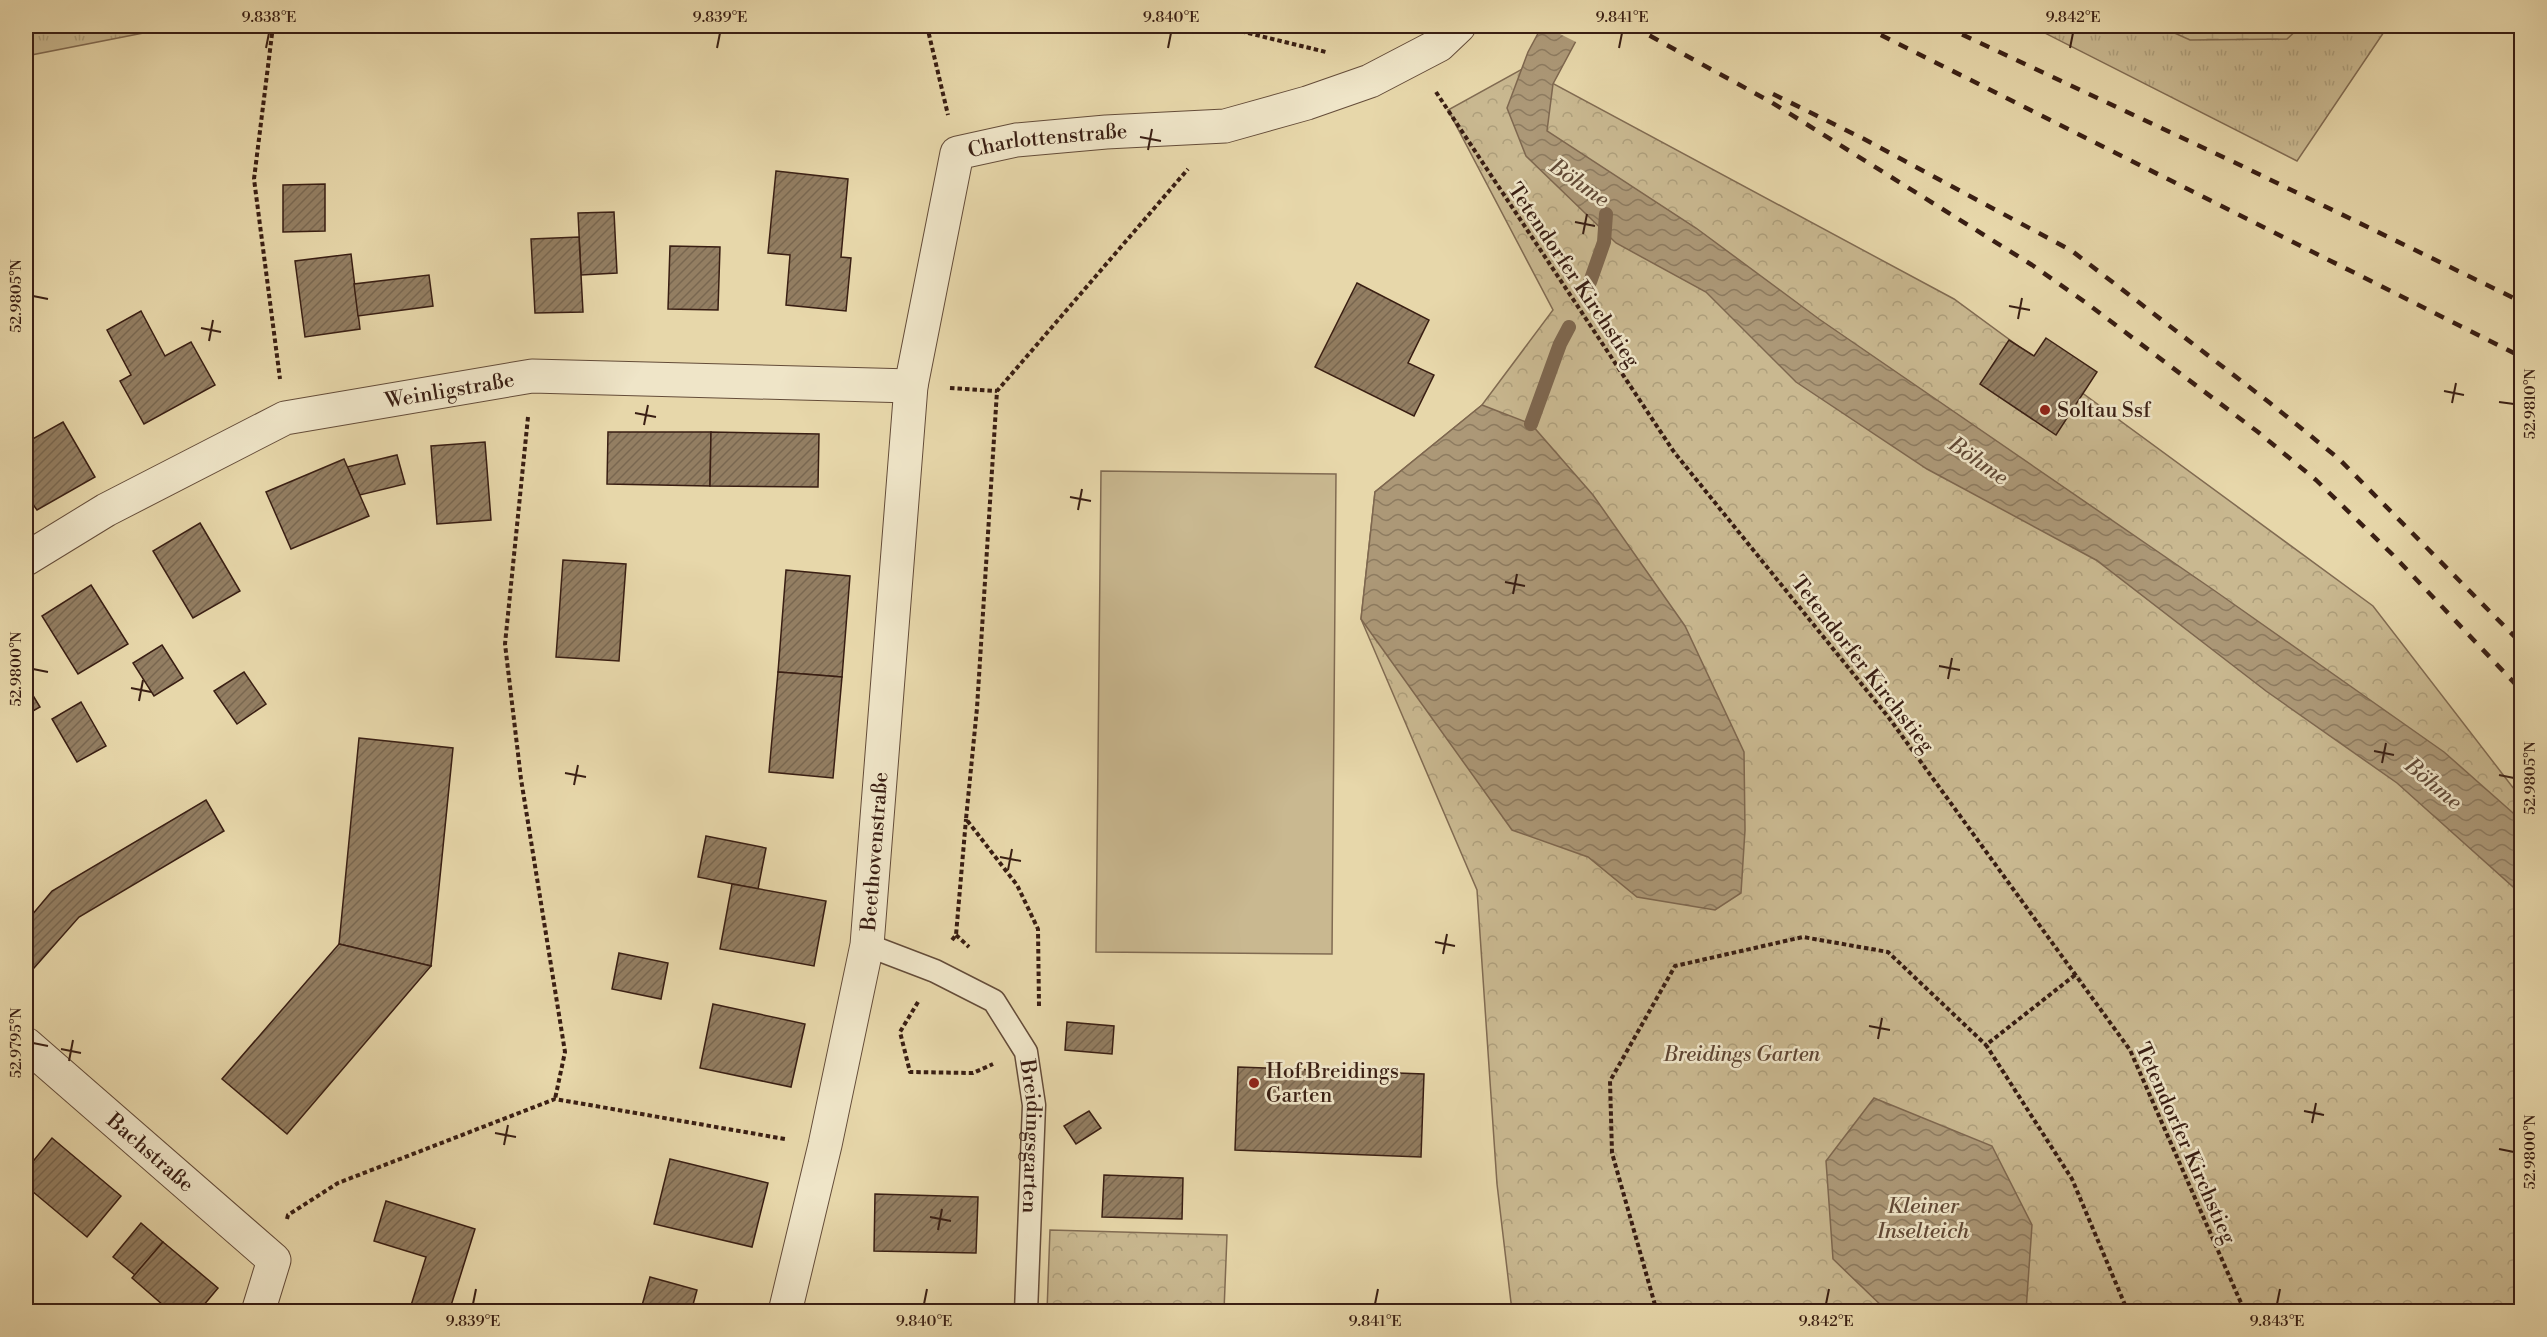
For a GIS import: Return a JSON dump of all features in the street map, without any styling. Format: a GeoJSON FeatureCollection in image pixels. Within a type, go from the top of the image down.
{"type":"FeatureCollection","features":[{"type":"Feature","properties":{"kind":"street","name":"Charlottenstraße"},"geometry":{"type":"LineString","coordinates":[[911,386],[957,153],[1016,140],[1225,126],[1307,103],[1370,81],[1439,45],[1459,26]]}},
{"type":"Feature","properties":{"kind":"street","name":"Weinligstraße"},"geometry":{"type":"LineString","coordinates":[[26,560],[106,510],[285,418],[532,376],[911,386]]}},
{"type":"Feature","properties":{"kind":"street","name":"Beethovenstraße"},"geometry":{"type":"LineString","coordinates":[[785,1311],[825,1145],[867,945],[911,386]]}},
{"type":"Feature","properties":{"kind":"street","name":"Bachstraße"},"geometry":{"type":"LineString","coordinates":[[26,1044],[274,1260]]}},
{"type":"Feature","properties":{"kind":"street"},"geometry":{"type":"LineString","coordinates":[[258,1311],[274,1260]]}},
{"type":"Feature","properties":{"kind":"lane","name":"Breidingsgarten"},"geometry":{"type":"LineString","coordinates":[[867,945],[935,971],[994,1001],[1026,1052],[1034,1105],[1026,1311]]}},
{"type":"Feature","properties":{"kind":"path"},"geometry":{"type":"LineString","coordinates":[[273,26],[254,179],[285,418]]}},
{"type":"Feature","properties":{"kind":"path"},"geometry":{"type":"LineString","coordinates":[[927,26],[957,153]]}},
{"type":"Feature","properties":{"kind":"path"},"geometry":{"type":"LineString","coordinates":[[1220,26],[1329,53],[1370,81]]}},
{"type":"Feature","properties":{"kind":"path","name":"Tetendorfer Kirchstieg"},"geometry":{"type":"LineString","coordinates":[[1414,59],[1674,452],[1889,718],[2130,1050],[2245,1311]]}},
{"type":"Feature","properties":{"kind":"path"},"geometry":{"type":"LineString","coordinates":[[966,819],[1017,885],[1038,929],[1040,988],[1038,1015],[1026,1052],[972,1072],[910,1072],[900,1032],[956,935],[966,819],[977,708],[997,390],[1225,126]]}},
{"type":"Feature","properties":{"kind":"path"},"geometry":{"type":"LineString","coordinates":[[532,376],[505,644],[521,779],[565,1052],[555,1099]]}},
{"type":"Feature","properties":{"kind":"path"},"geometry":{"type":"LineString","coordinates":[[1657,1311],[1612,1153],[1611,1081],[1675,966],[1803,937],[1888,952],[1986,1045],[2072,1179],[2128,1311]]}},
{"type":"Feature","properties":{"kind":"path"},"geometry":{"type":"LineString","coordinates":[[1986,1045],[2075,975]]}},
{"type":"Feature","properties":{"kind":"path"},"geometry":{"type":"LineString","coordinates":[[274,1260],[288,1215],[338,1183],[555,1099],[825,1145]]}},
{"type":"Feature","properties":{"kind":"green space"},"geometry":{"type":"Polygon","coordinates":[[[26,26],[179,26],[26,56],[26,26]]]}},
{"type":"Feature","properties":{"kind":"green space"},"geometry":{"type":"Polygon","coordinates":[[[212,26],[647,26],[436,32],[212,26]]]}},
{"type":"Feature","properties":{"kind":"green space"},"geometry":{"type":"Polygon","coordinates":[[[2031,26],[2388,26],[2297,161],[2031,26]]]}},
{"type":"Feature","properties":{"kind":"green space"},"geometry":{"type":"Polygon","coordinates":[[[2159,26],[2301,26],[2287,39],[2190,40],[2159,26]]]}},
{"type":"Feature","properties":{"kind":"green space","name":"Breidings Garten"},"geometry":{"type":"Polygon","coordinates":[[[1524,68],[1954,299],[2373,606],[2521,798],[2521,1311],[1512,1311],[1497,1184],[1477,890],[1361,619],[1375,492],[1482,405],[1553,310],[1448,110],[1524,68]]]}},
{"type":"Feature","properties":{"kind":"green space"},"geometry":{"type":"Polygon","coordinates":[[[1101,471],[1336,474],[1332,954],[1096,952],[1101,471]]]}},
{"type":"Feature","properties":{"kind":"green space"},"geometry":{"type":"Polygon","coordinates":[[[1050,1230],[1227,1235],[1224,1311],[1047,1311],[1050,1230]]]}},
{"type":"Feature","properties":{"kind":"water","name":"Böhme"},"geometry":{"type":"Polygon","coordinates":[[[1542,26],[1584,26],[1553,84],[1547,131],[1696,228],[1819,319],[2215,591],[2444,752],[2521,820],[2521,894],[2397,783],[2266,691],[2096,560],[1927,469],[1796,382],[1706,292],[1616,243],[1526,156],[1507,108],[1528,52],[1542,26]]]}},
{"type":"Feature","properties":{"kind":"water"},"geometry":{"type":"Polygon","coordinates":[[[1482,405],[1531,424],[1593,495],[1685,626],[1744,752],[1745,830],[1741,893],[1715,910],[1637,897],[1588,857],[1512,830],[1361,619],[1375,492],[1482,405]]]}},
{"type":"Feature","properties":{"kind":"water","name":"Kleiner Inselteich"},"geometry":{"type":"Polygon","coordinates":[[[1874,1098],[1992,1146],[2032,1225],[2026,1311],[1887,1311],[1833,1259],[1826,1161],[1874,1098]]]}},
{"type":"Feature","properties":{"kind":"pier"},"geometry":{"type":"Polygon","coordinates":[[[1544,26],[1587,26],[1578,43],[1544,26]]]}},
{"type":"Feature","properties":{"kind":"building"},"geometry":{"type":"Polygon","coordinates":[[[776,171],[848,179],[841,257],[851,258],[846,311],[786,305],[790,255],[768,253],[776,171]]]}},
{"type":"Feature","properties":{"kind":"building"},"geometry":{"type":"Polygon","coordinates":[[[325,184],[325,231],[283,232],[283,185],[325,184]]]}},
{"type":"Feature","properties":{"kind":"building"},"geometry":{"type":"Polygon","coordinates":[[[614,212],[617,273],[581,275],[578,213],[614,212]]]}},
{"type":"Feature","properties":{"kind":"building"},"geometry":{"type":"Polygon","coordinates":[[[579,237],[583,312],[535,313],[531,239],[579,237]]]}},
{"type":"Feature","properties":{"kind":"building"},"geometry":{"type":"Polygon","coordinates":[[[670,246],[720,247],[718,310],[668,309],[670,246]]]}},
{"type":"Feature","properties":{"kind":"building"},"geometry":{"type":"Polygon","coordinates":[[[351,254],[360,329],[305,337],[295,261],[351,254]]]}},
{"type":"Feature","properties":{"kind":"building"},"geometry":{"type":"Polygon","coordinates":[[[429,275],[433,306],[358,316],[354,284],[429,275]]]}},
{"type":"Feature","properties":{"kind":"building"},"geometry":{"type":"Polygon","coordinates":[[[1357,283],[1429,320],[1408,363],[1434,375],[1414,416],[1315,367],[1357,283]]]}},
{"type":"Feature","properties":{"kind":"building"},"geometry":{"type":"Polygon","coordinates":[[[141,311],[165,356],[191,342],[215,385],[144,424],[120,381],[131,375],[107,330],[141,311]]]}},
{"type":"Feature","properties":{"kind":"building","name":"Soltau Ssf"},"geometry":{"type":"Polygon","coordinates":[[[2046,338],[2097,372],[2056,435],[1980,384],[2009,340],[2034,356],[2046,338]]]}},
{"type":"Feature","properties":{"kind":"building"},"geometry":{"type":"Polygon","coordinates":[[[63,422],[95,477],[37,510],[32,503],[26,507],[26,432],[31,440],[63,422]]]}},
{"type":"Feature","properties":{"kind":"building"},"geometry":{"type":"Polygon","coordinates":[[[608,432],[711,432],[710,486],[607,484],[608,432]]]}},
{"type":"Feature","properties":{"kind":"building"},"geometry":{"type":"Polygon","coordinates":[[[711,432],[819,434],[818,487],[710,486],[711,432]]]}},
{"type":"Feature","properties":{"kind":"building"},"geometry":{"type":"Polygon","coordinates":[[[485,442],[491,520],[437,524],[431,446],[485,442]]]}},
{"type":"Feature","properties":{"kind":"building"},"geometry":{"type":"Polygon","coordinates":[[[397,455],[405,484],[360,495],[347,467],[397,455]]]}},
{"type":"Feature","properties":{"kind":"building"},"geometry":{"type":"Polygon","coordinates":[[[344,459],[369,516],[291,549],[266,492],[344,459]]]}},
{"type":"Feature","properties":{"kind":"building"},"geometry":{"type":"Polygon","coordinates":[[[200,523],[240,591],[193,618],[153,551],[200,523]]]}},
{"type":"Feature","properties":{"kind":"building"},"geometry":{"type":"Polygon","coordinates":[[[563,560],[626,564],[619,661],[556,657],[563,560]]]}},
{"type":"Feature","properties":{"kind":"building"},"geometry":{"type":"Polygon","coordinates":[[[786,570],[850,576],[842,677],[778,672],[786,570]]]}},
{"type":"Feature","properties":{"kind":"building"},"geometry":{"type":"Polygon","coordinates":[[[91,585],[128,644],[78,674],[42,616],[91,585]]]}},
{"type":"Feature","properties":{"kind":"building"},"geometry":{"type":"Polygon","coordinates":[[[162,645],[183,678],[154,696],[133,663],[162,645]]]}},
{"type":"Feature","properties":{"kind":"building"},"geometry":{"type":"Polygon","coordinates":[[[244,672],[266,704],[237,724],[214,691],[244,672]]]}},
{"type":"Feature","properties":{"kind":"building"},"geometry":{"type":"Polygon","coordinates":[[[778,672],[842,677],[833,778],[769,772],[778,672]]]}},
{"type":"Feature","properties":{"kind":"building"},"geometry":{"type":"Polygon","coordinates":[[[26,684],[40,707],[26,715],[26,684]]]}},
{"type":"Feature","properties":{"kind":"building"},"geometry":{"type":"Polygon","coordinates":[[[81,702],[106,746],[77,762],[52,719],[81,702]]]}},
{"type":"Feature","properties":{"kind":"building"},"geometry":{"type":"Polygon","coordinates":[[[359,738],[453,748],[431,966],[339,944],[359,738]]]}},
{"type":"Feature","properties":{"kind":"building"},"geometry":{"type":"Polygon","coordinates":[[[206,800],[224,831],[79,917],[26,977],[26,922],[52,891],[206,800]]]}},
{"type":"Feature","properties":{"kind":"building"},"geometry":{"type":"Polygon","coordinates":[[[706,836],[766,848],[758,889],[698,877],[706,836]]]}},
{"type":"Feature","properties":{"kind":"building"},"geometry":{"type":"Polygon","coordinates":[[[732,884],[826,901],[814,966],[720,949],[732,884]]]}},
{"type":"Feature","properties":{"kind":"building"},"geometry":{"type":"Polygon","coordinates":[[[339,944],[431,966],[287,1134],[222,1079],[339,944]]]}},
{"type":"Feature","properties":{"kind":"building"},"geometry":{"type":"Polygon","coordinates":[[[619,953],[668,963],[661,999],[612,989],[619,953]]]}},
{"type":"Feature","properties":{"kind":"building"},"geometry":{"type":"Polygon","coordinates":[[[713,1004],[805,1024],[791,1087],[700,1068],[713,1004]]]}},
{"type":"Feature","properties":{"kind":"building"},"geometry":{"type":"Polygon","coordinates":[[[1067,1022],[1114,1026],[1112,1054],[1065,1050],[1067,1022]]]}},
{"type":"Feature","properties":{"kind":"building"},"geometry":{"type":"Polygon","coordinates":[[[1238,1067],[1424,1074],[1421,1157],[1235,1150],[1238,1067]]]}},
{"type":"Feature","properties":{"kind":"building"},"geometry":{"type":"Polygon","coordinates":[[[1089,1111],[1101,1128],[1076,1144],[1064,1126],[1089,1111]]]}},
{"type":"Feature","properties":{"kind":"building"},"geometry":{"type":"Polygon","coordinates":[[[52,1138],[121,1196],[87,1237],[26,1186],[26,1170],[52,1138]]]}},
{"type":"Feature","properties":{"kind":"building"},"geometry":{"type":"Polygon","coordinates":[[[670,1159],[768,1183],[752,1247],[654,1224],[670,1159]]]}},
{"type":"Feature","properties":{"kind":"building"},"geometry":{"type":"Polygon","coordinates":[[[1104,1175],[1183,1178],[1182,1219],[1102,1217],[1104,1175]]]}},
{"type":"Feature","properties":{"kind":"building"},"geometry":{"type":"Polygon","coordinates":[[[875,1194],[978,1197],[976,1253],[874,1251],[875,1194]]]}},
{"type":"Feature","properties":{"kind":"building"},"geometry":{"type":"Polygon","coordinates":[[[386,1201],[475,1229],[449,1312],[409,1312],[426,1257],[374,1241],[386,1201]]]}},
{"type":"Feature","properties":{"kind":"building"},"geometry":{"type":"Polygon","coordinates":[[[141,1223],[163,1242],[135,1275],[113,1257],[141,1223]]]}},
{"type":"Feature","properties":{"kind":"building"},"geometry":{"type":"Polygon","coordinates":[[[163,1242],[218,1288],[198,1312],[171,1312],[132,1278],[163,1242]]]}},
{"type":"Feature","properties":{"kind":"building"},"geometry":{"type":"Polygon","coordinates":[[[650,1277],[697,1290],[691,1312],[649,1312],[641,1309],[650,1277]]]}},
{"type":"Feature","properties":{"kind":"waterway","name":"Böhme"},"geometry":{"type":"LineString","coordinates":[[1590,282],[1604,242],[1606,214]]}},
{"type":"Feature","properties":{"kind":"waterway"},"geometry":{"type":"LineString","coordinates":[[1531,424],[1560,344],[1569,327]]}},
{"type":"Feature","properties":{"kind":"railway"},"geometry":{"type":"LineString","coordinates":[[1632,26],[1771,102],[2032,265],[2085,302],[2258,432],[2316,480],[2393,555],[2522,691]]}},
{"type":"Feature","properties":{"kind":"railway"},"geometry":{"type":"LineString","coordinates":[[1863,26],[2522,357]]}},
{"type":"Feature","properties":{"kind":"railway"},"geometry":{"type":"LineString","coordinates":[[1944,26],[2242,166],[2522,302]]}},
{"type":"Feature","properties":{"kind":"railway"},"geometry":{"type":"LineString","coordinates":[[1773,94],[1864,139],[2072,251],[2338,458],[2522,644]]}},
{"type":"Feature","properties":{"kind":"place","name":"Soltau Ssf"},"geometry":{"type":"Point","coordinates":[2045,410]}},
{"type":"Feature","properties":{"kind":"place","name":"Hof Breidings Garten"},"geometry":{"type":"Point","coordinates":[1254,1083]}}]}
